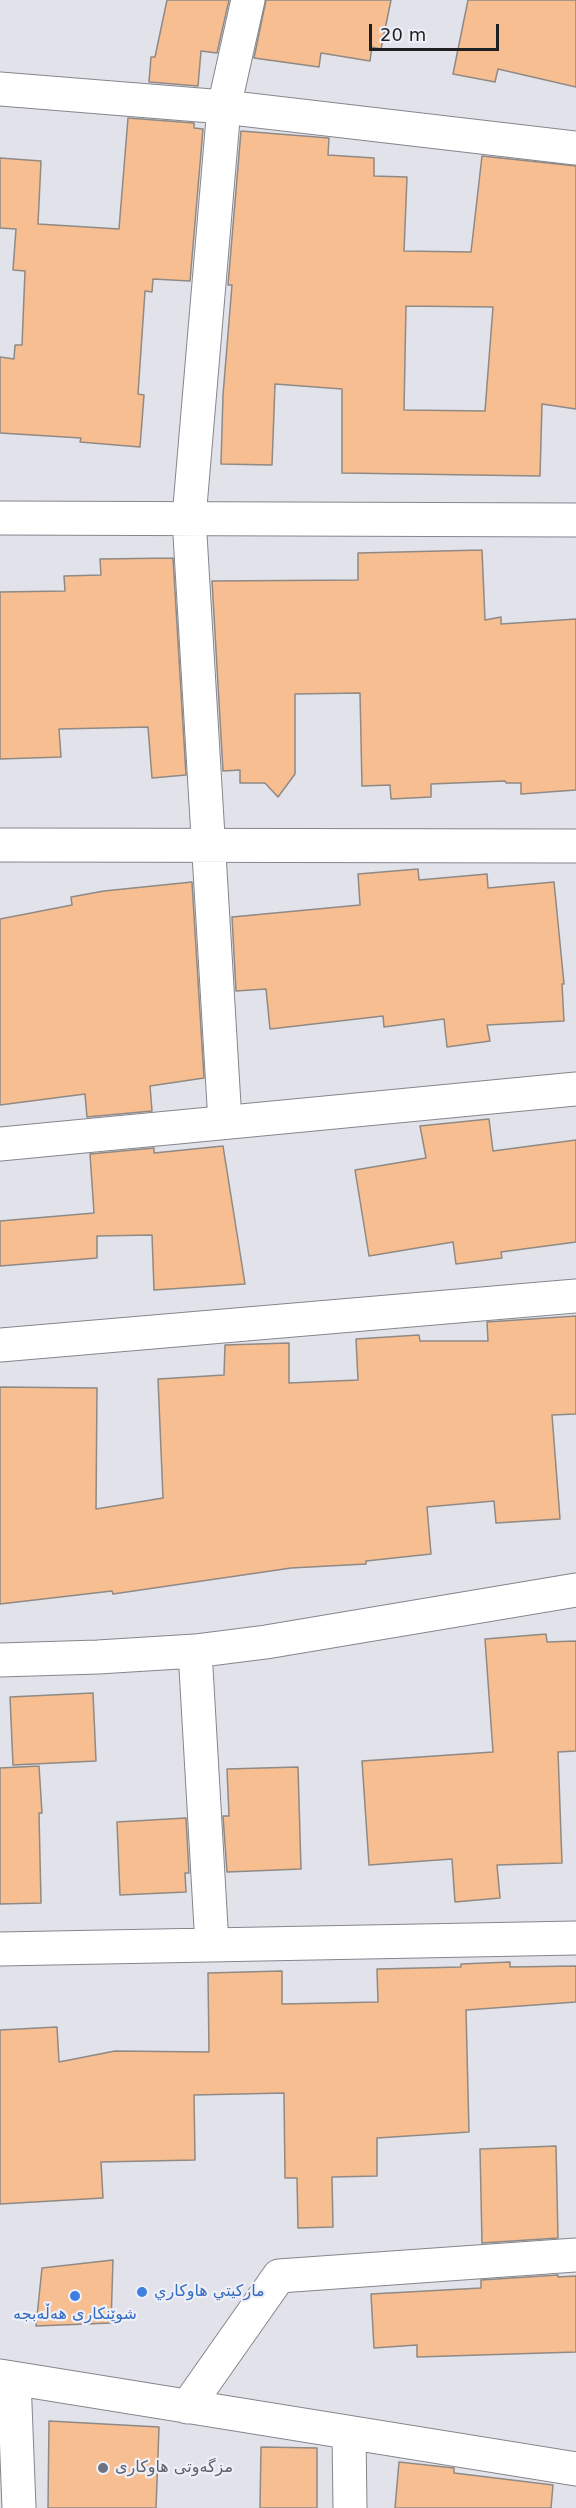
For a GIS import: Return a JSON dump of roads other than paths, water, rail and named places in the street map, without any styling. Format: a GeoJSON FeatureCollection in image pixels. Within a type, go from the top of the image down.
{"type":"FeatureCollection","features":[{"type":"Feature","properties":{"kind":"street"},"geometry":{"type":"LineString","coordinates":[[225,1122],[189,518],[224,107],[248,0]]}},
{"type":"Feature","properties":{"kind":"street"},"geometry":{"type":"LineString","coordinates":[[0,89],[224,107],[576,148]]}},
{"type":"Feature","properties":{"kind":"street"},"geometry":{"type":"LineString","coordinates":[[0,518],[576,520]]}},
{"type":"Feature","properties":{"kind":"street"},"geometry":{"type":"LineString","coordinates":[[0,845],[576,846]]}},
{"type":"Feature","properties":{"kind":"street"},"geometry":{"type":"LineString","coordinates":[[0,1144],[576,1089]]}},
{"type":"Feature","properties":{"kind":"street"},"geometry":{"type":"LineString","coordinates":[[0,1345],[576,1296]]}},
{"type":"Feature","properties":{"kind":"street"},"geometry":{"type":"LineString","coordinates":[[0,1660],[195,1651],[266,1642],[576,1590]]}},
{"type":"Feature","properties":{"kind":"street"},"geometry":{"type":"LineString","coordinates":[[195,1651],[212,1945]]}},
{"type":"Feature","properties":{"kind":"street"},"geometry":{"type":"LineString","coordinates":[[0,1949],[576,1938]]}},
{"type":"Feature","properties":{"kind":"street"},"geometry":{"type":"LineString","coordinates":[[187,2407],[279,2276],[576,2255]]}},
{"type":"Feature","properties":{"kind":"street"},"geometry":{"type":"LineString","coordinates":[[19,2508],[7,2378],[576,2469]]}},
{"type":"Feature","properties":{"kind":"street"},"geometry":{"type":"LineString","coordinates":[[349,2433],[350,2508]]}},
{"type":"Feature","properties":{"kind":"place","name":"ماركيتي هاوكاري"},"geometry":{"type":"Point","coordinates":[142,2292]}},
{"type":"Feature","properties":{"kind":"place","name":"شوێنکاری هەڵەبجە"},"geometry":{"type":"Point","coordinates":[75,2296]}},
{"type":"Feature","properties":{"kind":"place","name":"مزگەوتی ھاوکاری"},"geometry":{"type":"Point","coordinates":[103,2468]}}]}
